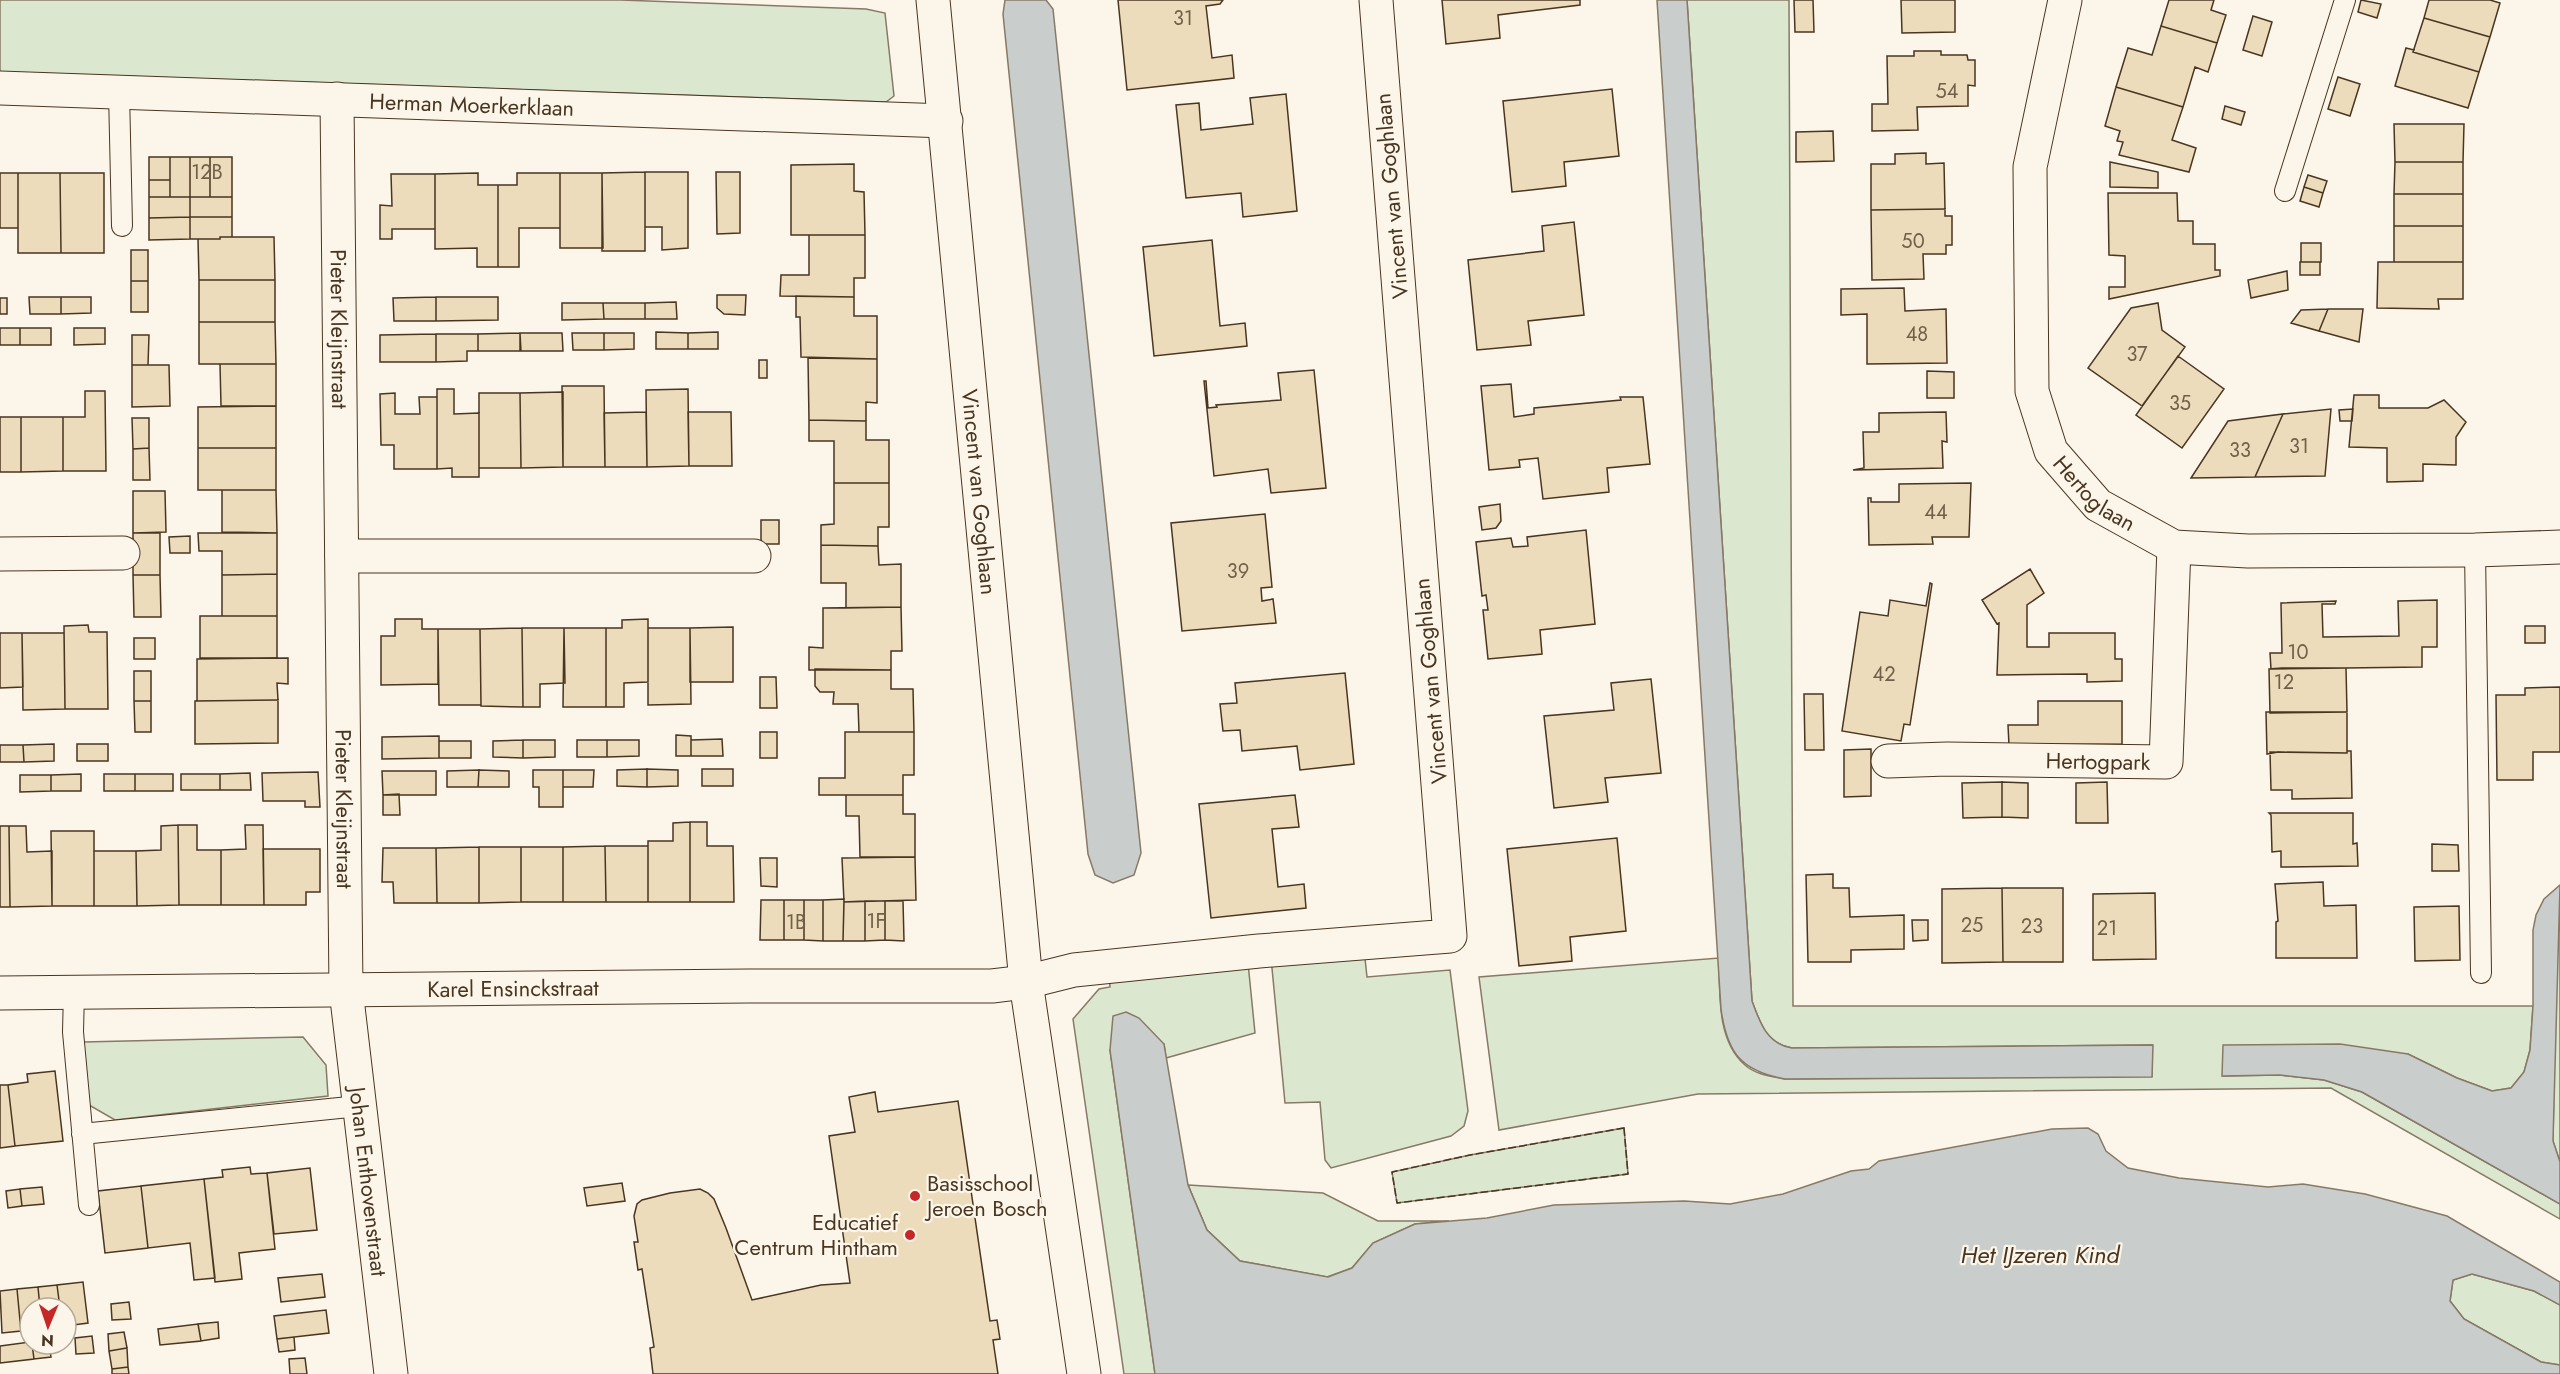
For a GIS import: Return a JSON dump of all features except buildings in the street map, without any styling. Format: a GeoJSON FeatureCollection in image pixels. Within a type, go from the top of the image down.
{"type":"FeatureCollection","features":[{"type":"Feature","properties":{"kind":"street","name":"Vincent van Goghlaan"},"geometry":{"type":"LineString","coordinates":[[933,0],[1026,982],[1083,1374]]}},
{"type":"Feature","properties":{"kind":"street","name":"Vincent van Goghlaan"},"geometry":{"type":"LineString","coordinates":[[1026,982],[1074,970],[1259,951],[1450,936],[1376,0]]}},
{"type":"Feature","properties":{"kind":"street","name":"Hertoglaan"},"geometry":{"type":"LineString","coordinates":[[2065,0],[2030,167],[2032,391],[2051,451],[2098,505],[2174,547],[2248,551],[2475,550],[2560,547]]}},
{"type":"Feature","properties":{"kind":"street","name":"Herman Moerkerklaan"},"geometry":{"type":"LineString","coordinates":[[0,88],[946,121]]}},
{"type":"Feature","properties":{"kind":"street","name":"Pieter Kleijnstraat"},"geometry":{"type":"LineString","coordinates":[[337,99],[346,990]]}},
{"type":"Feature","properties":{"kind":"street","name":"Hertogpark"},"geometry":{"type":"LineString","coordinates":[[1888,761],[1947,759],[2166,762],[2174,547]]}},
{"type":"Feature","properties":{"kind":"street"},"geometry":{"type":"LineString","coordinates":[[0,554],[123,553]]}},
{"type":"Feature","properties":{"kind":"street"},"geometry":{"type":"LineString","coordinates":[[342,556],[754,556]]}},
{"type":"Feature","properties":{"kind":"street","name":"Karel Ensinckstraat"},"geometry":{"type":"LineString","coordinates":[[0,993],[992,986],[1026,982]]}},
{"type":"Feature","properties":{"kind":"street","name":"Johan Enthovenstraat"},"geometry":{"type":"LineString","coordinates":[[346,990],[391,1374]]}},
{"type":"Feature","properties":{"kind":"lane"},"geometry":{"type":"LineString","coordinates":[[2285,191],[2345,0]]}},
{"type":"Feature","properties":{"kind":"lane"},"geometry":{"type":"LineString","coordinates":[[120,92],[122,225]]}},
{"type":"Feature","properties":{"kind":"lane"},"geometry":{"type":"LineString","coordinates":[[2475,550],[2481,973]]}},
{"type":"Feature","properties":{"kind":"lane"},"geometry":{"type":"LineString","coordinates":[[74,992],[73,1032],[88,1204]]}},
{"type":"Feature","properties":{"kind":"lane"},"geometry":{"type":"LineString","coordinates":[[82,1134],[359,1106]]}},
{"type":"Feature","properties":{"kind":"green space"},"geometry":{"type":"Polygon","coordinates":[[[0,0],[621,0],[866,9],[885,13],[894,96],[886,102],[0,72],[0,0]]]}},
{"type":"Feature","properties":{"kind":"green space"},"geometry":{"type":"Polygon","coordinates":[[[1687,0],[1789,0],[1793,1006],[2533,1006],[2530,1050],[2524,1072],[2511,1088],[2492,1091],[2457,1078],[2408,1054],[2222,1076],[2280,1075],[2324,1080],[2362,1092],[2560,1204],[2560,1219],[2331,1088],[1698,1094],[1499,1130],[1479,977],[1719,958],[1720,1000],[1724,1029],[1729,1043],[1736,1055],[1749,1068],[1764,1075],[1785,1079],[2152,1076],[2152,1045],[1792,1048],[1783,1046],[1770,1037],[1758,1017],[1752,1001],[1687,0]]]}},
{"type":"Feature","properties":{"kind":"green space"},"geometry":{"type":"Polygon","coordinates":[[[2560,912],[2560,1162],[2553,1141],[2556,960],[2560,912]]]}},
{"type":"Feature","properties":{"kind":"green space"},"geometry":{"type":"Polygon","coordinates":[[[1364,949],[1367,977],[1450,970],[1468,1111],[1464,1126],[1451,1136],[1331,1168],[1325,1160],[1320,1102],[1285,1103],[1271,958],[1364,949]]]}},
{"type":"Feature","properties":{"kind":"green space"},"geometry":{"type":"Polygon","coordinates":[[[1248,963],[1255,1033],[1166,1058],[1164,1044],[1110,1050],[1155,1374],[1124,1374],[1073,1019],[1099,989],[1110,987],[1109,975],[1248,963]]]}},
{"type":"Feature","properties":{"kind":"green space"},"geometry":{"type":"Polygon","coordinates":[[[303,1037],[326,1065],[328,1096],[115,1120],[89,1105],[83,1042],[303,1037]]]}},
{"type":"Feature","properties":{"kind":"green space"},"geometry":{"type":"Polygon","coordinates":[[[1624,1128],[1628,1174],[1397,1203],[1392,1172],[1470,1155],[1624,1128]]]}},
{"type":"Feature","properties":{"kind":"green space"},"geometry":{"type":"Polygon","coordinates":[[[1188,1185],[1323,1193],[1378,1221],[1449,1221],[1415,1224],[1373,1243],[1352,1268],[1327,1277],[1240,1261],[1207,1230],[1188,1185]]]}},
{"type":"Feature","properties":{"kind":"green space"},"geometry":{"type":"Polygon","coordinates":[[[2472,1274],[2534,1291],[2560,1305],[2560,1365],[2541,1362],[2464,1319],[2450,1301],[2453,1280],[2472,1274]]]}},
{"type":"Feature","properties":{"kind":"water"},"geometry":{"type":"Polygon","coordinates":[[[1005,0],[1046,0],[1053,9],[1141,853],[1134,875],[1113,883],[1095,875],[1088,854],[1003,14],[1005,0]]]}},
{"type":"Feature","properties":{"kind":"water"},"geometry":{"type":"Polygon","coordinates":[[[1657,0],[1687,0],[1752,1001],[1758,1017],[1770,1037],[1783,1046],[1792,1048],[2153,1045],[2152,1077],[1785,1079],[1757,1071],[1739,1058],[1732,1048],[1727,1037],[1721,1009],[1657,0]]]}},
{"type":"Feature","properties":{"kind":"water"},"geometry":{"type":"Polygon","coordinates":[[[2560,885],[2553,1141],[2560,1162],[2560,1204],[2362,1092],[2324,1080],[2280,1075],[2222,1076],[2223,1045],[2340,1044],[2408,1054],[2457,1078],[2492,1091],[2511,1088],[2524,1072],[2530,1050],[2533,1006],[2533,930],[2536,915],[2544,899],[2560,885]]]}},
{"type":"Feature","properties":{"kind":"water","name":"Het IJzeren Kind"},"geometry":{"type":"Polygon","coordinates":[[[1126,1012],[1139,1018],[1164,1044],[1188,1185],[1207,1230],[1240,1261],[1328,1277],[1352,1268],[1373,1243],[1415,1224],[1487,1218],[1554,1205],[1684,1201],[1730,1204],[1783,1194],[1851,1171],[1869,1169],[1879,1161],[2052,1129],[2088,1128],[2098,1134],[2106,1151],[2128,1168],[2179,1178],[2268,1187],[2303,1184],[2365,1194],[2447,1216],[2560,1282],[2560,1305],[2534,1291],[2472,1274],[2453,1280],[2450,1301],[2464,1319],[2541,1362],[2560,1365],[2560,1374],[1155,1374],[1110,1050],[1113,1016],[1126,1012]]]}},
{"type":"Feature","properties":{"kind":"fence"},"geometry":{"type":"LineString","coordinates":[[1624,1128],[1628,1174],[1397,1203],[1392,1172],[1470,1155],[1624,1128]]}},
{"type":"Feature","properties":{"kind":"place","name":"Basisschool Jeroen Bosch"},"geometry":{"type":"Point","coordinates":[915,1196]}},
{"type":"Feature","properties":{"kind":"place","name":"Educatief Centrum Hintham"},"geometry":{"type":"Point","coordinates":[910,1235]}}]}
